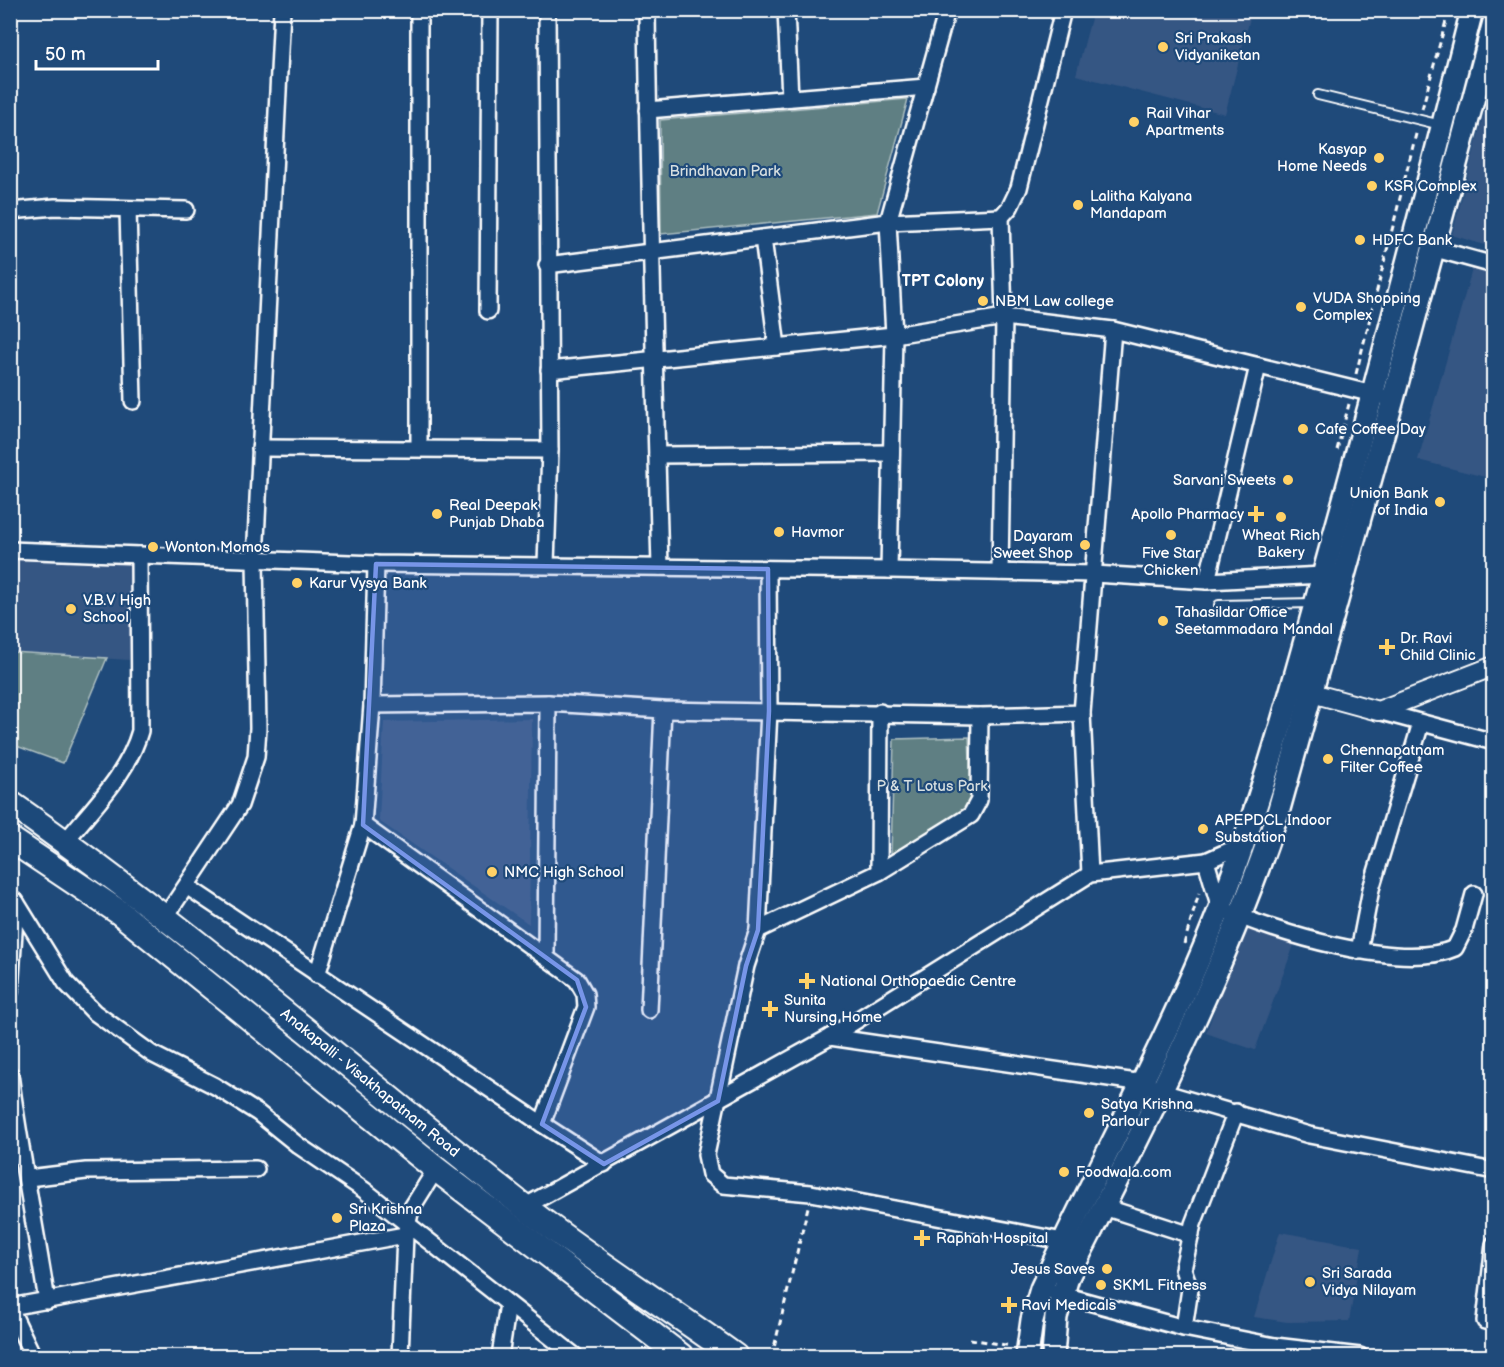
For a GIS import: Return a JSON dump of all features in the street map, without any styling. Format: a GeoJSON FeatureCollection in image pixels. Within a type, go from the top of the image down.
{"type":"FeatureCollection","features":[{"type":"Feature","properties":{"kind":"main road"},"geometry":{"type":"LineString","coordinates":[[1017,1350],[1032,1320],[1104,1207],[1229,912],[1279,808],[1312,693],[1334,577],[1383,396],[1443,126],[1472,10]]}},
{"type":"Feature","properties":{"kind":"main road"},"geometry":{"type":"LineString","coordinates":[[1383,396],[1432,248],[1494,22]]}},
{"type":"Feature","properties":{"kind":"main road"},"geometry":{"type":"LineString","coordinates":[[1229,912],[1242,845],[1292,691],[1316,603],[1334,577]]}},
{"type":"Feature","properties":{"kind":"main road","name":"Anakapalli - Visakhapatnam Road"},"geometry":{"type":"LineString","coordinates":[[10,803],[65,842],[164,919],[524,1207],[735,1356]]}},
{"type":"Feature","properties":{"kind":"main road","name":"Anakapalli - Visakhapatnam Road"},"geometry":{"type":"LineString","coordinates":[[10,839],[119,912],[436,1168],[681,1356]]}},
{"type":"Feature","properties":{"kind":"main road"},"geometry":{"type":"LineString","coordinates":[[1053,1356],[1051,1292],[1063,1241],[1153,1088]]}},
{"type":"Feature","properties":{"kind":"street"},"geometry":{"type":"LineString","coordinates":[[164,919],[240,805],[256,757],[258,728],[255,560],[282,10]]}},
{"type":"Feature","properties":{"kind":"street"},"geometry":{"type":"LineString","coordinates":[[419,10],[419,448]]}},
{"type":"Feature","properties":{"kind":"street"},"geometry":{"type":"LineString","coordinates":[[488,311],[490,10]]}},
{"type":"Feature","properties":{"kind":"street"},"geometry":{"type":"LineString","coordinates":[[546,564],[550,450],[547,10]]}},
{"type":"Feature","properties":{"kind":"street"},"geometry":{"type":"LineString","coordinates":[[647,10],[649,252],[655,359],[660,567]]}},
{"type":"Feature","properties":{"kind":"street"},"geometry":{"type":"LineString","coordinates":[[786,10],[790,98]]}},
{"type":"Feature","properties":{"kind":"street"},"geometry":{"type":"LineString","coordinates":[[889,570],[894,335],[888,222],[946,10]]}},
{"type":"Feature","properties":{"kind":"street"},"geometry":{"type":"LineString","coordinates":[[1000,572],[1004,317],[1001,217],[1010,207],[1019,188],[1063,10]]}},
{"type":"Feature","properties":{"kind":"street"},"geometry":{"type":"LineString","coordinates":[[648,110],[926,87]]}},
{"type":"Feature","properties":{"kind":"street"},"geometry":{"type":"LineString","coordinates":[[10,211],[55,207],[186,210]]}},
{"type":"Feature","properties":{"kind":"street"},"geometry":{"type":"LineString","coordinates":[[128,209],[133,401]]}},
{"type":"Feature","properties":{"kind":"street"},"geometry":{"type":"LineString","coordinates":[[547,265],[888,222],[1001,217]]}},
{"type":"Feature","properties":{"kind":"street"},"geometry":{"type":"LineString","coordinates":[[763,238],[777,347]]}},
{"type":"Feature","properties":{"kind":"street"},"geometry":{"type":"LineString","coordinates":[[1432,248],[1494,265]]}},
{"type":"Feature","properties":{"kind":"street"},"geometry":{"type":"LineString","coordinates":[[549,370],[894,335],[1004,317],[1113,330],[1383,396]]}},
{"type":"Feature","properties":{"kind":"street"},"geometry":{"type":"LineString","coordinates":[[1090,874],[1082,713],[1113,330]]}},
{"type":"Feature","properties":{"kind":"street"},"geometry":{"type":"LineString","coordinates":[[1207,580],[1258,366]]}},
{"type":"Feature","properties":{"kind":"street"},"geometry":{"type":"LineString","coordinates":[[260,448],[550,450]]}},
{"type":"Feature","properties":{"kind":"street"},"geometry":{"type":"LineString","coordinates":[[657,455],[891,453]]}},
{"type":"Feature","properties":{"kind":"street"},"geometry":{"type":"LineString","coordinates":[[10,550],[376,564],[546,564],[1000,572],[1207,580],[1334,577]]}},
{"type":"Feature","properties":{"kind":"street"},"geometry":{"type":"LineString","coordinates":[[65,842],[124,769],[135,750],[140,731],[139,555]]}},
{"type":"Feature","properties":{"kind":"street"},"geometry":{"type":"LineString","coordinates":[[317,975],[363,825],[372,705],[376,564]]}},
{"type":"Feature","properties":{"kind":"street"},"geometry":{"type":"LineString","coordinates":[[768,568],[769,711],[758,930],[746,966],[706,1155],[710,1174],[723,1185],[811,1193],[1063,1241]]}},
{"type":"Feature","properties":{"kind":"street"},"geometry":{"type":"LineString","coordinates":[[1378,711],[1494,666]]}},
{"type":"Feature","properties":{"kind":"street"},"geometry":{"type":"LineString","coordinates":[[1312,693],[1494,742]]}},
{"type":"Feature","properties":{"kind":"street"},"geometry":{"type":"LineString","coordinates":[[372,705],[548,703],[663,710],[880,712],[980,716],[1082,713]]}},
{"type":"Feature","properties":{"kind":"street"},"geometry":{"type":"LineString","coordinates":[[546,956],[548,703]]}},
{"type":"Feature","properties":{"kind":"street"},"geometry":{"type":"LineString","coordinates":[[649,1010],[663,710]]}},
{"type":"Feature","properties":{"kind":"street"},"geometry":{"type":"LineString","coordinates":[[879,872],[880,712]]}},
{"type":"Feature","properties":{"kind":"street"},"geometry":{"type":"LineString","coordinates":[[758,930],[879,872],[971,815],[976,809],[980,789],[980,716]]}},
{"type":"Feature","properties":{"kind":"street"},"geometry":{"type":"LineString","coordinates":[[1359,951],[1371,889],[1421,723]]}},
{"type":"Feature","properties":{"kind":"street"},"geometry":{"type":"LineString","coordinates":[[363,825],[577,980],[585,994],[586,1007],[542,1124]]}},
{"type":"Feature","properties":{"kind":"street"},"geometry":{"type":"LineString","coordinates":[[524,1207],[830,1037],[1090,874],[1205,861],[1242,845]]}},
{"type":"Feature","properties":{"kind":"street"},"geometry":{"type":"LineString","coordinates":[[1205,861],[1229,912],[1359,951],[1396,954],[1444,953],[1455,948],[1464,930],[1474,894]]}},
{"type":"Feature","properties":{"kind":"street"},"geometry":{"type":"LineString","coordinates":[[188,886],[317,975],[604,1164]]}},
{"type":"Feature","properties":{"kind":"street"},"geometry":{"type":"LineString","coordinates":[[10,992],[13,901]]}},
{"type":"Feature","properties":{"kind":"street"},"geometry":{"type":"LineString","coordinates":[[13,901],[66,983],[94,1012],[152,1054],[258,1113],[299,1146],[364,1190],[406,1231],[508,1304],[575,1356]]}},
{"type":"Feature","properties":{"kind":"street"},"geometry":{"type":"LineString","coordinates":[[830,1037],[1153,1088],[1309,1135],[1494,1171]]}},
{"type":"Feature","properties":{"kind":"street"},"geometry":{"type":"LineString","coordinates":[[10,1074],[18,1138],[28,1178],[47,1301]]}},
{"type":"Feature","properties":{"kind":"street"},"geometry":{"type":"LineString","coordinates":[[1184,1328],[1190,1289],[1184,1269],[1191,1235],[1236,1112]]}},
{"type":"Feature","properties":{"kind":"street"},"geometry":{"type":"LineString","coordinates":[[400,1356],[406,1231],[411,1209],[436,1168]]}},
{"type":"Feature","properties":{"kind":"street"},"geometry":{"type":"LineString","coordinates":[[28,1178],[86,1171],[256,1169]]}},
{"type":"Feature","properties":{"kind":"street"},"geometry":{"type":"LineString","coordinates":[[1104,1207],[1191,1235]]}},
{"type":"Feature","properties":{"kind":"street"},"geometry":{"type":"LineString","coordinates":[[33,1356],[10,1307],[406,1231]]}},
{"type":"Feature","properties":{"kind":"street"},"geometry":{"type":"LineString","coordinates":[[1485,1322],[1494,1244]]}},
{"type":"Feature","properties":{"kind":"street"},"geometry":{"type":"LineString","coordinates":[[1051,1292],[1274,1351],[1360,1356]]}},
{"type":"Feature","properties":{"kind":"street"},"geometry":{"type":"LineString","coordinates":[[500,1356],[508,1304]]}},
{"type":"Feature","properties":{"kind":"lane"},"geometry":{"type":"LineString","coordinates":[[1318,95],[1443,126]]}},
{"type":"Feature","properties":{"kind":"lane"},"geometry":{"type":"LineString","coordinates":[[1219,605],[1316,603]]}},
{"type":"Feature","properties":{"kind":"path"},"geometry":{"type":"LineString","coordinates":[[1335,455],[1449,10]]}},
{"type":"Feature","properties":{"kind":"path"},"geometry":{"type":"LineString","coordinates":[[1182,950],[1199,894],[1205,861]]}},
{"type":"Feature","properties":{"kind":"path"},"geometry":{"type":"LineString","coordinates":[[777,1356],[772,1355],[811,1193]]}},
{"type":"Feature","properties":{"kind":"path"},"geometry":{"type":"LineString","coordinates":[[970,1339],[1017,1350]]}},
{"type":"Feature","properties":{"kind":"highlighted area"},"geometry":{"type":"Polygon","coordinates":[[[376,564],[768,569],[769,711],[758,930],[746,966],[718,1101],[604,1164],[542,1124],[586,1007],[577,980],[363,825],[376,564]]]}},
{"type":"Feature","properties":{"kind":"shaded area","name":"Sri Prakash Vidyaniketan"},"geometry":{"type":"Polygon","coordinates":[[[1093,11],[1220,11],[1250,18],[1225,114],[1076,75],[1093,11]]]}},
{"type":"Feature","properties":{"kind":"shaded area"},"geometry":{"type":"Polygon","coordinates":[[[1493,79],[1494,238],[1491,247],[1452,235],[1493,79]]]}},
{"type":"Feature","properties":{"kind":"shaded area"},"geometry":{"type":"Polygon","coordinates":[[[1473,266],[1493,272],[1493,479],[1418,460],[1473,266]]]}},
{"type":"Feature","properties":{"kind":"shaded area","name":"V.B.V High School"},"geometry":{"type":"Polygon","coordinates":[[[10,557],[135,565],[129,660],[11,652],[10,557]]]}},
{"type":"Feature","properties":{"kind":"shaded area","name":"NMC High School"},"geometry":{"type":"Polygon","coordinates":[[[532,719],[529,924],[379,821],[384,722],[532,719]]]}},
{"type":"Feature","properties":{"kind":"shaded area"},"geometry":{"type":"Polygon","coordinates":[[[1245,927],[1294,945],[1255,1050],[1206,1033],[1245,927]]]}},
{"type":"Feature","properties":{"kind":"shaded area","name":"Sri Sarada Vidya Nilayam"},"geometry":{"type":"Polygon","coordinates":[[[1280,1232],[1362,1247],[1349,1321],[1287,1322],[1254,1317],[1280,1232]]]}},
{"type":"Feature","properties":{"kind":"green space","name":"Brindhavan Park"},"geometry":{"type":"Polygon","coordinates":[[[908,99],[877,213],[661,234],[660,120],[908,99]]]}},
{"type":"Feature","properties":{"kind":"green space"},"geometry":{"type":"Polygon","coordinates":[[[11,652],[107,658],[63,763],[11,744],[11,652]]]}},
{"type":"Feature","properties":{"kind":"green space","name":"P & T Lotus Park"},"geometry":{"type":"Polygon","coordinates":[[[969,737],[972,808],[891,856],[894,739],[969,737]]]}},
{"type":"Feature","properties":{"kind":"place","name":"Sri Prakash Vidyaniketan"},"geometry":{"type":"Point","coordinates":[1163,47]}},
{"type":"Feature","properties":{"kind":"place","name":"Rail Vihar Apartments"},"geometry":{"type":"Point","coordinates":[1134,122]}},
{"type":"Feature","properties":{"kind":"place","name":"Kasyap Home Needs"},"geometry":{"type":"Point","coordinates":[1379,158]}},
{"type":"Feature","properties":{"kind":"place","name":"KSR Complex"},"geometry":{"type":"Point","coordinates":[1372,186]}},
{"type":"Feature","properties":{"kind":"place","name":"Lalitha Kalyana Mandapam"},"geometry":{"type":"Point","coordinates":[1078,205]}},
{"type":"Feature","properties":{"kind":"place","name":"HDFC Bank"},"geometry":{"type":"Point","coordinates":[1360,240]}},
{"type":"Feature","properties":{"kind":"place","name":"NBM Law college"},"geometry":{"type":"Point","coordinates":[983,301]}},
{"type":"Feature","properties":{"kind":"place","name":"VUDA Shopping Complex"},"geometry":{"type":"Point","coordinates":[1301,307]}},
{"type":"Feature","properties":{"kind":"place","name":"Cafe Coffee Day"},"geometry":{"type":"Point","coordinates":[1303,429]}},
{"type":"Feature","properties":{"kind":"place","name":"Sarvani Sweets"},"geometry":{"type":"Point","coordinates":[1288,480]}},
{"type":"Feature","properties":{"kind":"place","name":"Union Bank of India"},"geometry":{"type":"Point","coordinates":[1440,502]}},
{"type":"Feature","properties":{"kind":"place","name":"Real Deepak Punjab Dhaba"},"geometry":{"type":"Point","coordinates":[437,514]}},
{"type":"Feature","properties":{"kind":"place","name":"Apollo Pharmacy"},"geometry":{"type":"Point","coordinates":[1256,514]}},
{"type":"Feature","properties":{"kind":"place","name":"Wheat Rich Bakery"},"geometry":{"type":"Point","coordinates":[1281,517]}},
{"type":"Feature","properties":{"kind":"place","name":"Havmor"},"geometry":{"type":"Point","coordinates":[779,532]}},
{"type":"Feature","properties":{"kind":"place","name":"Five Star Chicken"},"geometry":{"type":"Point","coordinates":[1171,535]}},
{"type":"Feature","properties":{"kind":"place","name":"Dayaram Sweet Shop"},"geometry":{"type":"Point","coordinates":[1085,545]}},
{"type":"Feature","properties":{"kind":"place","name":"Wonton Momos"},"geometry":{"type":"Point","coordinates":[153,547]}},
{"type":"Feature","properties":{"kind":"place","name":"Karur Vysya Bank"},"geometry":{"type":"Point","coordinates":[297,583]}},
{"type":"Feature","properties":{"kind":"place","name":"V.B.V High School"},"geometry":{"type":"Point","coordinates":[71,609]}},
{"type":"Feature","properties":{"kind":"place","name":"Tahasildar Office Seetammadara Mandal"},"geometry":{"type":"Point","coordinates":[1163,621]}},
{"type":"Feature","properties":{"kind":"place","name":"Dr. Ravi Child Clinic"},"geometry":{"type":"Point","coordinates":[1387,647]}},
{"type":"Feature","properties":{"kind":"place","name":"Chennapatnam Filter Coffee"},"geometry":{"type":"Point","coordinates":[1328,759]}},
{"type":"Feature","properties":{"kind":"place","name":"APEPDCL Indoor Substation"},"geometry":{"type":"Point","coordinates":[1203,829]}},
{"type":"Feature","properties":{"kind":"place","name":"NMC High School"},"geometry":{"type":"Point","coordinates":[492,872]}},
{"type":"Feature","properties":{"kind":"place","name":"National Orthopaedic Centre"},"geometry":{"type":"Point","coordinates":[807,981]}},
{"type":"Feature","properties":{"kind":"place","name":"Sunita Nursing Home"},"geometry":{"type":"Point","coordinates":[770,1009]}},
{"type":"Feature","properties":{"kind":"place","name":"Satya Krishna Parlour"},"geometry":{"type":"Point","coordinates":[1089,1113]}},
{"type":"Feature","properties":{"kind":"place","name":"Foodwala.com"},"geometry":{"type":"Point","coordinates":[1064,1172]}},
{"type":"Feature","properties":{"kind":"place","name":"Sri Krishna Plaza"},"geometry":{"type":"Point","coordinates":[337,1218]}},
{"type":"Feature","properties":{"kind":"place","name":"Raphah Hospital"},"geometry":{"type":"Point","coordinates":[922,1238]}},
{"type":"Feature","properties":{"kind":"place","name":"Jesus Saves"},"geometry":{"type":"Point","coordinates":[1107,1269]}},
{"type":"Feature","properties":{"kind":"place","name":"Sri Sarada Vidya Nilayam"},"geometry":{"type":"Point","coordinates":[1310,1282]}},
{"type":"Feature","properties":{"kind":"place","name":"SKML Fitness"},"geometry":{"type":"Point","coordinates":[1101,1285]}},
{"type":"Feature","properties":{"kind":"place","name":"Ravi Medicals"},"geometry":{"type":"Point","coordinates":[1009,1305]}},
{"type":"Feature","properties":{"kind":"district","name":"TPT Colony"},"geometry":{"type":"Point","coordinates":[943,280]}}]}
